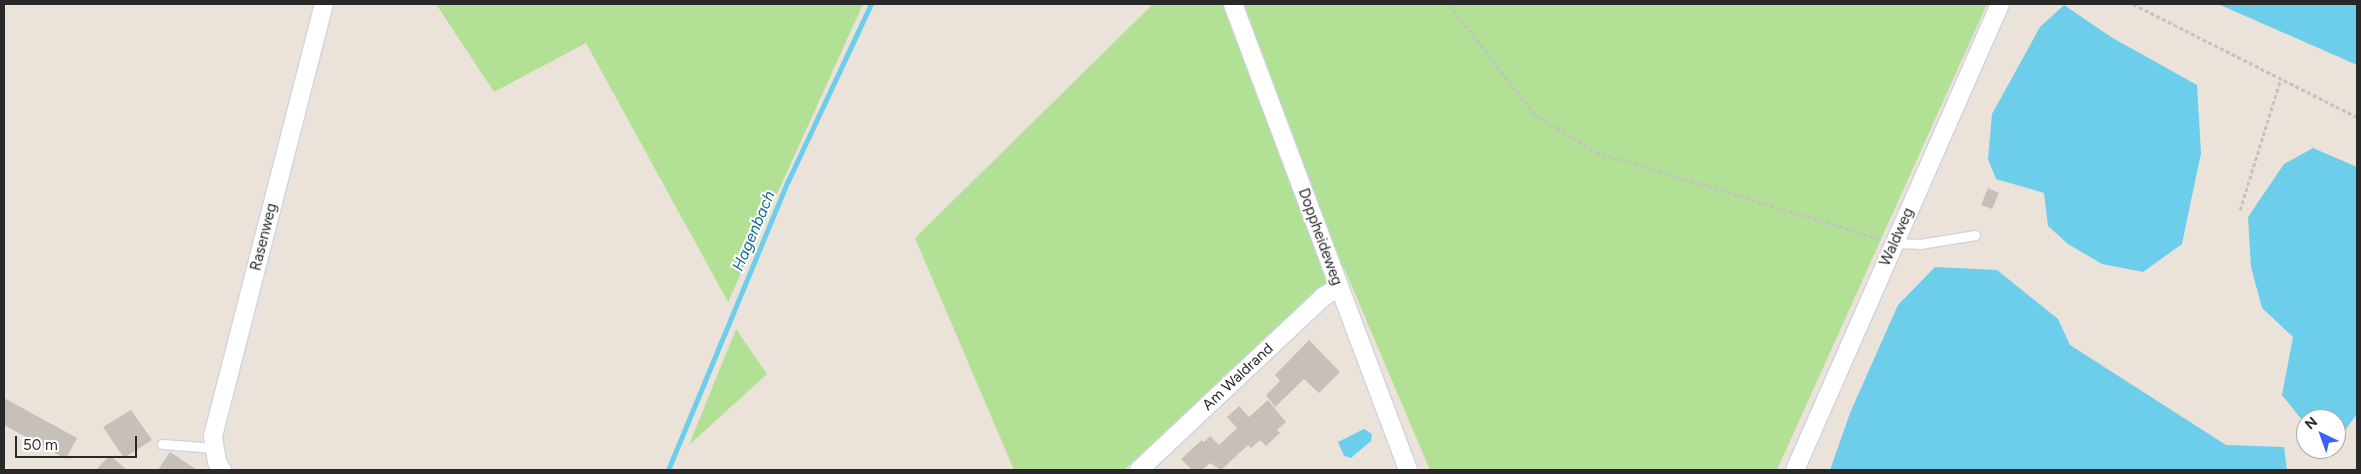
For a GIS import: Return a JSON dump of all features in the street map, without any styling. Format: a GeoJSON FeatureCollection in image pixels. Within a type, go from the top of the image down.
{"type":"FeatureCollection","features":[{"type":"Feature","properties":{"kind":"street","name":"Rasenweg"},"geometry":{"type":"LineString","coordinates":[[222,470],[213,436],[324,4]]}},
{"type":"Feature","properties":{"kind":"street","name":"Doppheideweg"},"geometry":{"type":"LineString","coordinates":[[1233,4],[1408,470]]}},
{"type":"Feature","properties":{"kind":"street","name":"Waldweg"},"geometry":{"type":"LineString","coordinates":[[1795,470],[2000,4]]}},
{"type":"Feature","properties":{"kind":"street","name":"Am Waldrand"},"geometry":{"type":"LineString","coordinates":[[1139,470],[1323,297],[1339,287]]}},
{"type":"Feature","properties":{"kind":"lane"},"geometry":{"type":"LineString","coordinates":[[1895,243],[1920,244],[1975,235]]}},
{"type":"Feature","properties":{"kind":"lane"},"geometry":{"type":"LineString","coordinates":[[162,444],[215,448]]}},
{"type":"Feature","properties":{"kind":"path"},"geometry":{"type":"LineString","coordinates":[[1449,4],[1534,114],[1596,152],[1895,243]]}},
{"type":"Feature","properties":{"kind":"path"},"geometry":{"type":"LineString","coordinates":[[2133,4],[2357,117]]}},
{"type":"Feature","properties":{"kind":"path"},"geometry":{"type":"LineString","coordinates":[[2240,210],[2281,78]]}},
{"type":"Feature","properties":{"kind":"green space"},"geometry":{"type":"Polygon","coordinates":[[[436,4],[863,4],[728,302],[586,43],[494,92],[436,4]]]}},
{"type":"Feature","properties":{"kind":"green space"},"geometry":{"type":"Polygon","coordinates":[[[1153,4],[1987,4],[1777,470],[1430,470],[1344,268],[1124,470],[1014,470],[915,238],[1153,4]]]}},
{"type":"Feature","properties":{"kind":"green space"},"geometry":{"type":"Polygon","coordinates":[[[736,329],[767,374],[689,445],[736,329]]]}},
{"type":"Feature","properties":{"kind":"water"},"geometry":{"type":"Polygon","coordinates":[[[2218,4],[2357,4],[2357,65],[2218,4]]]}},
{"type":"Feature","properties":{"kind":"water"},"geometry":{"type":"Polygon","coordinates":[[[2064,5],[2111,37],[2197,85],[2201,153],[2182,244],[2143,272],[2102,264],[2068,244],[2048,226],[2044,193],[1996,179],[1988,159],[1992,114],[2040,27],[2064,5]]]}},
{"type":"Feature","properties":{"kind":"water"},"geometry":{"type":"Polygon","coordinates":[[[2313,148],[2357,167],[2357,414],[2346,429],[2346,409],[2296,409],[2296,412],[2282,395],[2293,337],[2262,308],[2251,267],[2248,217],[2284,164],[2313,148]]]}},
{"type":"Feature","properties":{"kind":"water"},"geometry":{"type":"Polygon","coordinates":[[[1935,267],[1997,270],[2058,319],[2070,345],[2226,445],[2284,447],[2287,470],[1830,470],[1850,413],[1898,305],[1935,267]]]}},
{"type":"Feature","properties":{"kind":"water"},"geometry":{"type":"Polygon","coordinates":[[[1364,429],[1372,434],[1371,441],[1351,458],[1344,456],[1338,442],[1364,429]]]}},
{"type":"Feature","properties":{"kind":"building"},"geometry":{"type":"Polygon","coordinates":[[[1988,188],[1999,193],[1992,209],[1981,205],[1988,188]]]}},
{"type":"Feature","properties":{"kind":"building"},"geometry":{"type":"Polygon","coordinates":[[[1309,340],[1340,372],[1319,393],[1304,379],[1275,407],[1266,395],[1280,381],[1275,375],[1309,340]]]}},
{"type":"Feature","properties":{"kind":"building"},"geometry":{"type":"Polygon","coordinates":[[[4,398],[77,438],[66,459],[4,425],[4,398]]]}},
{"type":"Feature","properties":{"kind":"building"},"geometry":{"type":"Polygon","coordinates":[[[1268,400],[1286,422],[1277,430],[1280,433],[1266,446],[1260,440],[1251,448],[1248,445],[1221,470],[1210,463],[1202,470],[1192,470],[1181,459],[1202,440],[1204,442],[1210,436],[1219,445],[1237,428],[1227,417],[1239,406],[1249,417],[1268,400]]]}},
{"type":"Feature","properties":{"kind":"building"},"geometry":{"type":"Polygon","coordinates":[[[131,410],[152,440],[124,458],[103,427],[131,410]]]}},
{"type":"Feature","properties":{"kind":"building"},"geometry":{"type":"Polygon","coordinates":[[[170,452],[197,470],[158,470],[170,452]]]}},
{"type":"Feature","properties":{"kind":"building"},"geometry":{"type":"Polygon","coordinates":[[[109,456],[114,459],[127,470],[96,470],[109,456]]]}},
{"type":"Feature","properties":{"kind":"waterway","name":"Hagenbach"},"geometry":{"type":"LineString","coordinates":[[668,470],[788,181],[871,4]]}}]}
